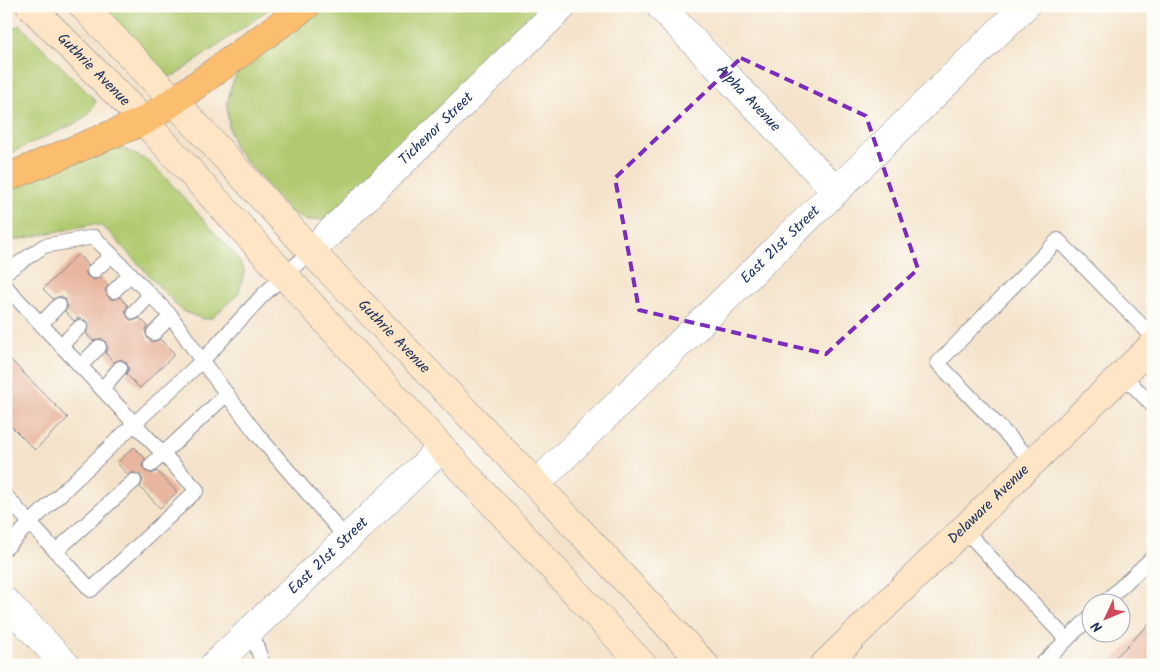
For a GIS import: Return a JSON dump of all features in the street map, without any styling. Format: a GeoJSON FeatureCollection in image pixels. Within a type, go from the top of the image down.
{"type":"FeatureCollection","features":[{"type":"Feature","properties":{"kind":"highway"},"geometry":{"type":"LineString","coordinates":[[6,178],[144,121],[306,6]]}},
{"type":"Feature","properties":{"kind":"main road","name":"Guthrie Avenue"},"geometry":{"type":"LineString","coordinates":[[30,6],[144,121],[643,665]]}},
{"type":"Feature","properties":{"kind":"main road","name":"Guthrie Avenue"},"geometry":{"type":"LineString","coordinates":[[83,6],[174,101],[311,251],[536,484],[705,665]]}},
{"type":"Feature","properties":{"kind":"main road","name":"Delaware Avenue"},"geometry":{"type":"LineString","coordinates":[[824,665],[1153,346]]}},
{"type":"Feature","properties":{"kind":"street","name":"Tichenor Street"},"geometry":{"type":"LineString","coordinates":[[311,251],[563,6]]}},
{"type":"Feature","properties":{"kind":"street","name":"Alpha Avenue"},"geometry":{"type":"LineString","coordinates":[[660,6],[836,190]]}},
{"type":"Feature","properties":{"kind":"street","name":"East 21st Street"},"geometry":{"type":"LineString","coordinates":[[536,484],[1025,6]]}},
{"type":"Feature","properties":{"kind":"street","name":"East 21st Street"},"geometry":{"type":"LineString","coordinates":[[214,665],[442,448]]}},
{"type":"Feature","properties":{"kind":"street"},"geometry":{"type":"LineString","coordinates":[[6,602],[66,665]]}},
{"type":"Feature","properties":{"kind":"lane"},"geometry":{"type":"LineString","coordinates":[[6,272],[44,246],[94,237],[170,316],[256,433],[347,539]]}},
{"type":"Feature","properties":{"kind":"lane"},"geometry":{"type":"LineString","coordinates":[[1033,462],[938,363],[1058,240],[1153,338]]}},
{"type":"Feature","properties":{"kind":"lane"},"geometry":{"type":"LineString","coordinates":[[6,548],[134,423],[202,361],[285,274],[311,251]]}},
{"type":"Feature","properties":{"kind":"lane"},"geometry":{"type":"LineString","coordinates":[[94,271],[112,255]]}},
{"type":"Feature","properties":{"kind":"lane"},"geometry":{"type":"LineString","coordinates":[[114,291],[131,274]]}},
{"type":"Feature","properties":{"kind":"lane"},"geometry":{"type":"LineString","coordinates":[[6,287],[197,490],[91,590],[6,496]]}},
{"type":"Feature","properties":{"kind":"lane"},"geometry":{"type":"LineString","coordinates":[[134,312],[150,295]]}},
{"type":"Feature","properties":{"kind":"lane"},"geometry":{"type":"LineString","coordinates":[[40,324],[59,305]]}},
{"type":"Feature","properties":{"kind":"lane"},"geometry":{"type":"LineString","coordinates":[[154,333],[170,316]]}},
{"type":"Feature","properties":{"kind":"lane"},"geometry":{"type":"LineString","coordinates":[[61,345],[80,326]]}},
{"type":"Feature","properties":{"kind":"lane"},"geometry":{"type":"LineString","coordinates":[[80,366],[99,347]]}},
{"type":"Feature","properties":{"kind":"lane"},"geometry":{"type":"LineString","coordinates":[[102,389],[120,368]]}},
{"type":"Feature","properties":{"kind":"lane"},"geometry":{"type":"LineString","coordinates":[[1123,375],[1153,406]]}},
{"type":"Feature","properties":{"kind":"lane"},"geometry":{"type":"LineString","coordinates":[[151,465],[227,394]]}},
{"type":"Feature","properties":{"kind":"lane"},"geometry":{"type":"LineString","coordinates":[[56,551],[134,481]]}},
{"type":"Feature","properties":{"kind":"lane"},"geometry":{"type":"LineString","coordinates":[[964,529],[1066,639]]}},
{"type":"Feature","properties":{"kind":"lane"},"geometry":{"type":"LineString","coordinates":[[1114,594],[1153,557]]}},
{"type":"Feature","properties":{"kind":"lane"},"geometry":{"type":"LineString","coordinates":[[1041,665],[1082,624]]}},
{"type":"Feature","properties":{"kind":"lane"},"geometry":{"type":"LineString","coordinates":[[251,630],[263,665]]}},
{"type":"Feature","properties":{"kind":"highlighted area"},"geometry":{"type":"Polygon","coordinates":[[[741,58],[866,116],[918,269],[826,354],[639,310],[615,178],[741,58]]]}},
{"type":"Feature","properties":{"kind":"green space"},"geometry":{"type":"Polygon","coordinates":[[[95,6],[274,6],[177,74],[164,78],[95,6]]]}},
{"type":"Feature","properties":{"kind":"green space"},"geometry":{"type":"Polygon","coordinates":[[[322,6],[545,6],[325,219],[307,221],[291,213],[234,147],[229,127],[227,106],[231,86],[239,68],[253,53],[322,6]]]}},
{"type":"Feature","properties":{"kind":"green space"},"geometry":{"type":"Polygon","coordinates":[[[20,25],[96,101],[88,115],[76,123],[6,155],[6,32],[20,25]]]}},
{"type":"Feature","properties":{"kind":"green space"},"geometry":{"type":"Polygon","coordinates":[[[112,148],[126,150],[148,161],[166,178],[235,255],[245,271],[238,294],[212,318],[203,319],[182,311],[109,232],[101,226],[94,224],[16,240],[6,246],[6,188],[112,148]]]}},
{"type":"Feature","properties":{"kind":"building"},"geometry":{"type":"Polygon","coordinates":[[[78,254],[88,265],[85,272],[88,277],[95,280],[100,277],[108,285],[105,289],[108,297],[112,300],[120,297],[128,306],[125,310],[128,318],[132,321],[140,318],[148,326],[145,331],[148,339],[152,342],[160,339],[175,354],[140,388],[126,374],[129,369],[126,362],[121,359],[114,362],[105,353],[108,349],[105,341],[101,338],[93,341],[86,333],[89,325],[86,321],[78,318],[74,321],[65,311],[68,307],[65,299],[61,296],[53,299],[43,289],[78,254]]]}},
{"type":"Feature","properties":{"kind":"building"},"geometry":{"type":"Polygon","coordinates":[[[6,355],[68,418],[35,450],[6,421],[6,355]]]}},
{"type":"Feature","properties":{"kind":"building"},"geometry":{"type":"Polygon","coordinates":[[[134,447],[145,458],[142,466],[145,471],[152,474],[157,471],[177,492],[160,508],[140,487],[143,480],[140,475],[133,472],[128,475],[117,463],[134,447]]]}},
{"type":"Feature","properties":{"kind":"building"},"geometry":{"type":"Polygon","coordinates":[[[1153,620],[1153,665],[1108,665],[1129,644],[1132,644],[1132,641],[1153,620]]]}}]}
